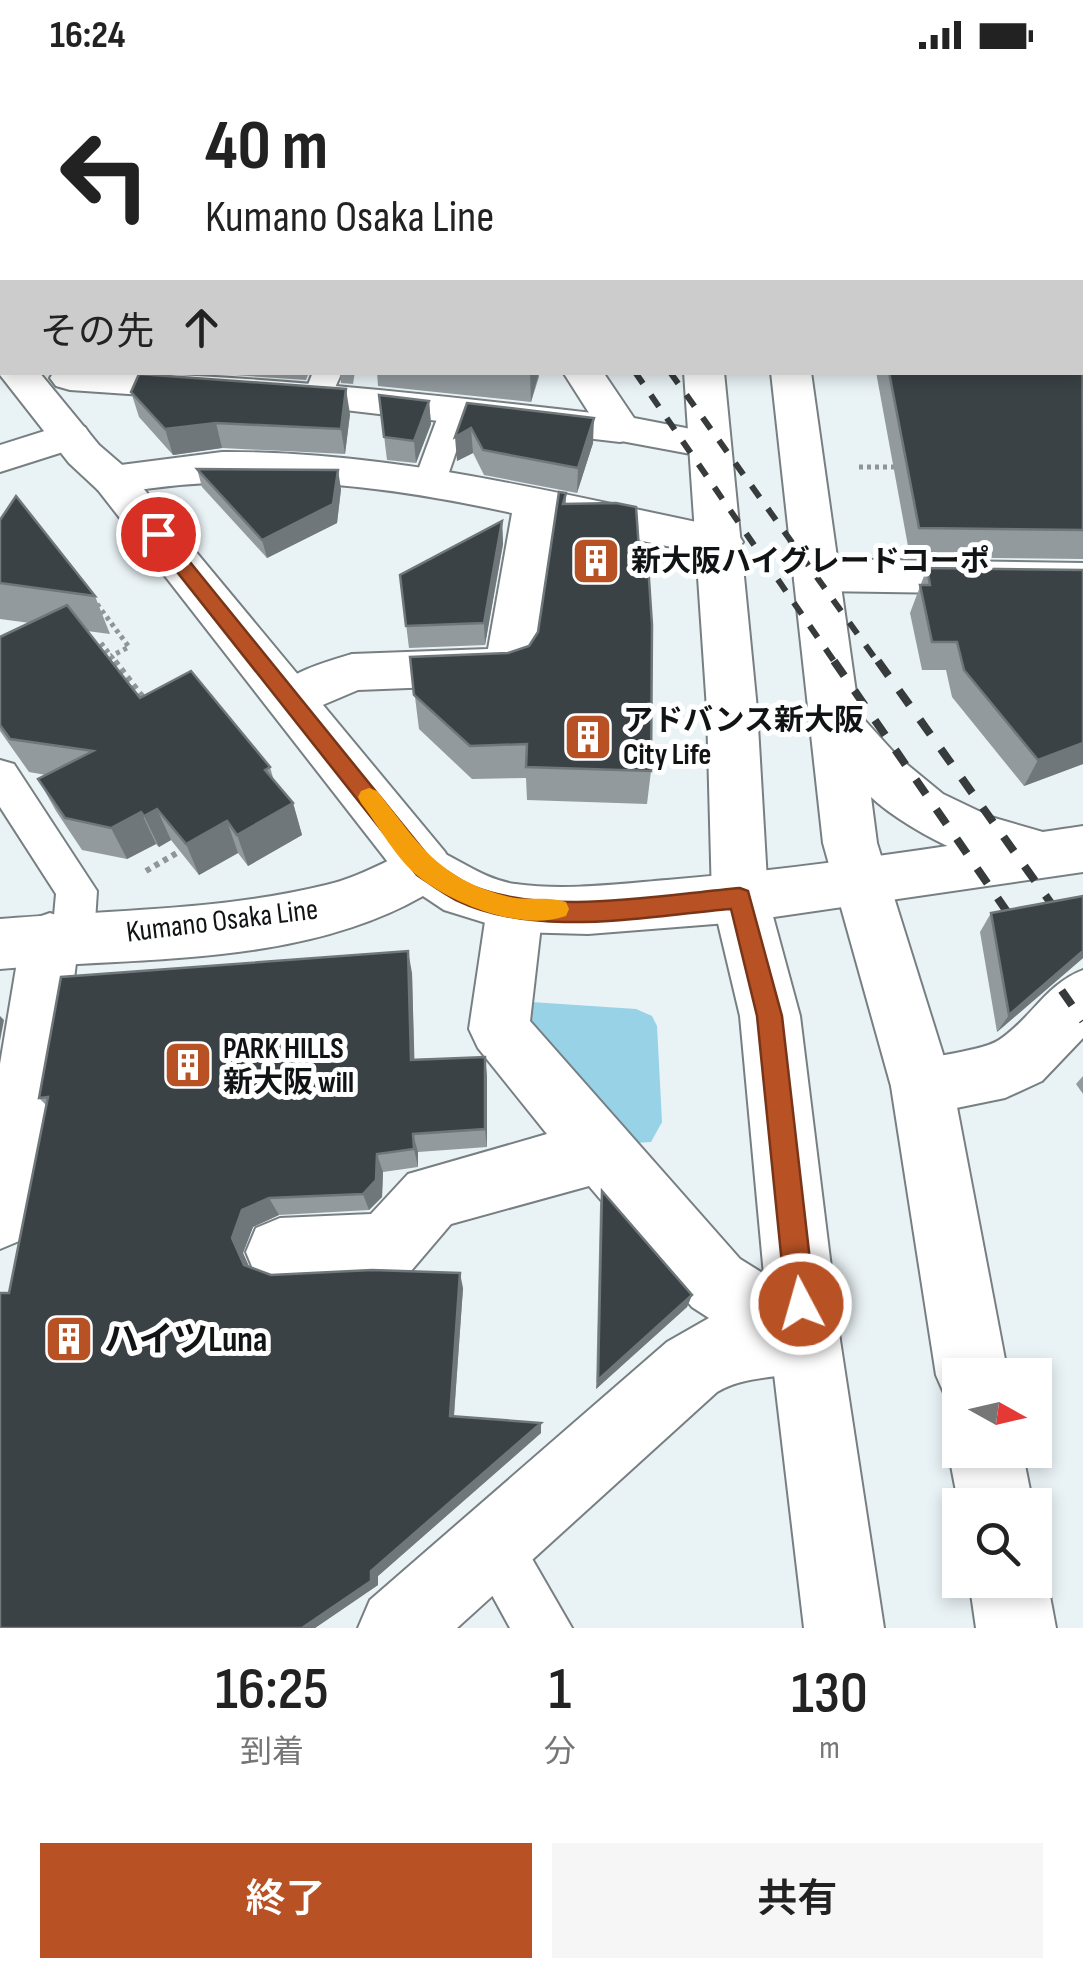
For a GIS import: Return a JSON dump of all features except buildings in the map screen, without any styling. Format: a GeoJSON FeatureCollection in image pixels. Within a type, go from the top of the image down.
{"type":"FeatureCollection","features":[{"type":"Feature","properties":{"kind":"street"},"geometry":{"type":"LineString","coordinates":[[585,375],[620,429]]}},
{"type":"Feature","properties":{"kind":"street"},"geometry":{"type":"LineString","coordinates":[[704,375],[707,444],[720,542],[740,898],[770,1016],[804,1340],[844,1628]]}},
{"type":"Feature","properties":{"kind":"street"},"geometry":{"type":"LineString","coordinates":[[792,375],[850,843],[922,1086],[969,1358]]}},
{"type":"Feature","properties":{"kind":"street"},"geometry":{"type":"LineString","coordinates":[[707,444],[456,408],[323,384],[49,379],[70,436],[112,480],[292,699],[425,868],[464,893],[515,908],[588,910],[740,898],[1065,852]]}},
{"type":"Feature","properties":{"kind":"street"},"geometry":{"type":"LineString","coordinates":[[0,459],[70,436]]}},
{"type":"Feature","properties":{"kind":"street"},"geometry":{"type":"LineString","coordinates":[[112,480],[182,466],[287,464],[430,480],[720,542]]}},
{"type":"Feature","properties":{"kind":"street"},"geometry":{"type":"LineString","coordinates":[[292,699],[352,672],[509,666],[536,504]]}},
{"type":"Feature","properties":{"kind":"street"},"geometry":{"type":"LineString","coordinates":[[818,574],[1083,580]]}},
{"type":"Feature","properties":{"kind":"street"},"geometry":{"type":"LineString","coordinates":[[832,716],[864,758],[908,800],[944,823],[988,841],[1065,852]]}},
{"type":"Feature","properties":{"kind":"street","name":"Kumano Osaka Line"},"geometry":{"type":"LineString","coordinates":[[41,940],[259,921],[310,912],[371,896],[425,868]]}},
{"type":"Feature","properties":{"kind":"street"},"geometry":{"type":"LineString","coordinates":[[515,908],[499,1029],[716,1283],[804,1340]]}},
{"type":"Feature","properties":{"kind":"street"},"geometry":{"type":"LineString","coordinates":[[0,1216],[38,1029],[41,940]]}},
{"type":"Feature","properties":{"kind":"street"},"geometry":{"type":"LineString","coordinates":[[922,1086],[1005,1069],[1020,1061],[1083,997]]}},
{"type":"Feature","properties":{"kind":"street"},"geometry":{"type":"LineString","coordinates":[[280,1252],[387,1247],[431,1197],[601,1151]]}},
{"type":"Feature","properties":{"kind":"street"},"geometry":{"type":"LineString","coordinates":[[398,1628],[708,1358],[723,1348],[804,1340]]}},
{"type":"Feature","properties":{"kind":"street"},"geometry":{"type":"LineString","coordinates":[[1011,1598],[1016,1628]]}},
{"type":"Feature","properties":{"kind":"lane"},"geometry":{"type":"LineString","coordinates":[[430,480],[456,408]]}},
{"type":"Feature","properties":{"kind":"lane"},"geometry":{"type":"LineString","coordinates":[[0,776],[77,891],[41,940]]}},
{"type":"Feature","properties":{"kind":"lane"},"geometry":{"type":"LineString","coordinates":[[492,1544],[543,1628]]}},
{"type":"Feature","properties":{"kind":"path"},"geometry":{"type":"LineString","coordinates":[[858,467],[915,468]]}},
{"type":"Feature","properties":{"kind":"path"},"geometry":{"type":"LineString","coordinates":[[86,592],[129,646],[111,656]]}},
{"type":"Feature","properties":{"kind":"path"},"geometry":{"type":"LineString","coordinates":[[101,643],[156,714]]}},
{"type":"Feature","properties":{"kind":"path"},"geometry":{"type":"LineString","coordinates":[[144,699],[160,690]]}},
{"type":"Feature","properties":{"kind":"path"},"geometry":{"type":"LineString","coordinates":[[68,878],[146,871],[189,846]]}},
{"type":"Feature","properties":{"kind":"shaded area"},"geometry":{"type":"Polygon","coordinates":[[[531,1002],[636,1009],[652,1016],[657,1026],[662,1122],[651,1142],[635,1143],[524,1023],[531,1002]]]}},
{"type":"Feature","properties":{"kind":"railway"},"geometry":{"type":"LineString","coordinates":[[637,375],[836,664]]}},
{"type":"Feature","properties":{"kind":"railway"},"geometry":{"type":"LineString","coordinates":[[672,375],[879,664]]}},
{"type":"Feature","properties":{"kind":"railway"},"geometry":{"type":"LineString","coordinates":[[834,661],[1021,932]]}},
{"type":"Feature","properties":{"kind":"railway"},"geometry":{"type":"LineString","coordinates":[[878,661],[1083,948]]}},
{"type":"Feature","properties":{"kind":"railway"},"geometry":{"type":"LineString","coordinates":[[1041,961],[1083,1021]]}},
{"type":"Feature","properties":{"kind":"slow traffic"},"geometry":{"type":"LineString","coordinates":[[369,797],[425,868],[464,893],[515,908],[557,909]]}},
{"type":"Feature","properties":{"kind":"place","name":"新大阪ハイグレードコーポ"},"geometry":{"type":"Point","coordinates":[596,561]}},
{"type":"Feature","properties":{"kind":"place","name":"アドバンス新大阪 City Life"},"geometry":{"type":"Point","coordinates":[588,737]}},
{"type":"Feature","properties":{"kind":"place","name":"PARK HILLS 新大阪 will"},"geometry":{"type":"Point","coordinates":[188,1065]}},
{"type":"Feature","properties":{"kind":"place","name":"ハイツLuna"},"geometry":{"type":"Point","coordinates":[69,1339]}},
{"type":"Feature","properties":{"kind":"route"},"geometry":{"type":"LineString","coordinates":[[158,534],[425,868],[464,893],[515,908],[588,910],[740,898],[770,1016],[801,1304]]}}]}
